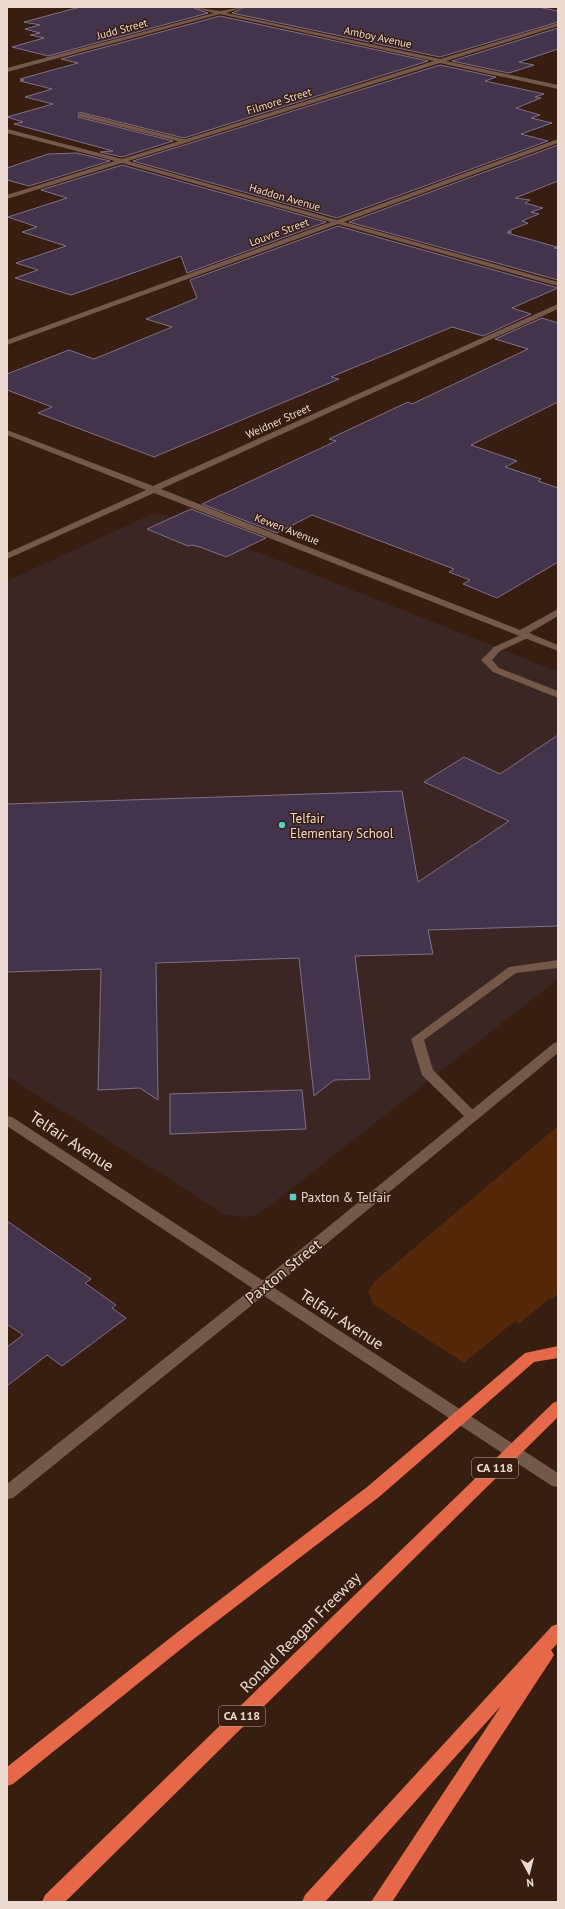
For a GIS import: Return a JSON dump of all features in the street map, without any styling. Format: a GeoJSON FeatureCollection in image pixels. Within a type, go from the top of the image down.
{"type":"FeatureCollection","features":[{"type":"Feature","properties":{"kind":"highway"},"geometry":{"type":"LineString","coordinates":[[7,1778],[185,1636],[373,1492],[530,1357],[558,1352]]}},
{"type":"Feature","properties":{"kind":"highway","name":"Ronald Reagan Freeway"},"geometry":{"type":"LineString","coordinates":[[52,1902],[431,1529],[558,1407]]}},
{"type":"Feature","properties":{"kind":"highway"},"geometry":{"type":"LineString","coordinates":[[312,1902],[558,1631]]}},
{"type":"Feature","properties":{"kind":"highway"},"geometry":{"type":"LineString","coordinates":[[381,1902],[558,1635]]}},
{"type":"Feature","properties":{"kind":"street","name":"Amboy Avenue"},"geometry":{"type":"LineString","coordinates":[[194,7],[558,87]]}},
{"type":"Feature","properties":{"kind":"street","name":"Judd Street"},"geometry":{"type":"LineString","coordinates":[[7,70],[242,7]]}},
{"type":"Feature","properties":{"kind":"street","name":"Filmore Street"},"geometry":{"type":"LineString","coordinates":[[7,197],[558,24]]}},
{"type":"Feature","properties":{"kind":"street"},"geometry":{"type":"LineString","coordinates":[[80,115],[185,141]]}},
{"type":"Feature","properties":{"kind":"street","name":"Haddon Avenue"},"geometry":{"type":"LineString","coordinates":[[7,131],[122,161],[558,284]]}},
{"type":"Feature","properties":{"kind":"street","name":"Louvre Street"},"geometry":{"type":"LineString","coordinates":[[7,343],[336,221],[558,141]]}},
{"type":"Feature","properties":{"kind":"street","name":"Weidner Street"},"geometry":{"type":"LineString","coordinates":[[7,556],[558,306]]}},
{"type":"Feature","properties":{"kind":"street","name":"Kewen Avenue"},"geometry":{"type":"LineString","coordinates":[[7,432],[558,648]]}},
{"type":"Feature","properties":{"kind":"street"},"geometry":{"type":"LineString","coordinates":[[558,612],[497,649],[486,660],[496,670],[558,695]]}},
{"type":"Feature","properties":{"kind":"street"},"geometry":{"type":"LineString","coordinates":[[472,1116],[427,1072],[417,1039],[513,970],[558,964]]}},
{"type":"Feature","properties":{"kind":"street","name":"Paxton Street"},"geometry":{"type":"LineString","coordinates":[[7,1493],[263,1288],[558,1046]]}},
{"type":"Feature","properties":{"kind":"street","name":"Telfair Avenue"},"geometry":{"type":"LineString","coordinates":[[7,1120],[558,1481]]}},
{"type":"Feature","properties":{"kind":"shaded area","name":"Telfair Elementary School"},"geometry":{"type":"Polygon","coordinates":[[[162,514],[558,672],[558,979],[267,1208],[248,1217],[226,1215],[7,1076],[7,581],[150,515],[162,514]]]}},
{"type":"Feature","properties":{"kind":"shaded area"},"geometry":{"type":"Polygon","coordinates":[[[558,1126],[558,1293],[552,1299],[550,1298],[519,1324],[515,1321],[464,1363],[373,1304],[368,1292],[374,1282],[558,1126]]]}},
{"type":"Feature","properties":{"kind":"building"},"geometry":{"type":"Polygon","coordinates":[[[80,7],[191,7],[208,13],[48,56],[12,47],[44,38],[30,35],[40,33],[25,29],[40,25],[24,22],[80,7]]]}},
{"type":"Feature","properties":{"kind":"building"},"geometry":{"type":"Polygon","coordinates":[[[245,7],[538,7],[558,11],[558,22],[440,57],[232,13],[245,7]]]}},
{"type":"Feature","properties":{"kind":"building"},"geometry":{"type":"Polygon","coordinates":[[[220,16],[428,61],[184,138],[79,112],[78,117],[173,141],[122,157],[100,152],[113,151],[14,124],[23,122],[7,117],[53,104],[25,97],[52,89],[20,81],[24,80],[20,79],[78,63],[61,59],[220,16]]]}},
{"type":"Feature","properties":{"kind":"building"},"geometry":{"type":"Polygon","coordinates":[[[558,28],[558,49],[519,62],[534,65],[509,73],[452,61],[558,28]]]}},
{"type":"Feature","properties":{"kind":"building"},"geometry":{"type":"Polygon","coordinates":[[[440,65],[496,77],[485,81],[544,94],[535,97],[541,98],[516,108],[540,115],[531,118],[552,123],[521,134],[548,141],[337,218],[133,161],[440,65]]]}},
{"type":"Feature","properties":{"kind":"building"},"geometry":{"type":"Polygon","coordinates":[[[558,145],[558,181],[515,198],[530,200],[525,203],[543,208],[531,212],[539,214],[522,221],[528,223],[508,231],[512,232],[507,233],[557,247],[554,248],[558,249],[558,280],[349,222],[558,145]]]}},
{"type":"Feature","properties":{"kind":"building"},"geometry":{"type":"Polygon","coordinates":[[[77,153],[110,161],[29,186],[7,180],[7,168],[48,154],[77,153]]]}},
{"type":"Feature","properties":{"kind":"building"},"geometry":{"type":"Polygon","coordinates":[[[122,165],[326,222],[187,273],[181,256],[71,295],[15,278],[38,270],[16,263],[66,246],[22,232],[37,227],[8,217],[67,198],[41,190],[122,165]]]}},
{"type":"Feature","properties":{"kind":"building"},"geometry":{"type":"Polygon","coordinates":[[[338,226],[558,288],[512,308],[531,314],[483,336],[452,327],[331,377],[339,379],[154,457],[38,413],[52,407],[7,390],[7,374],[69,350],[94,359],[172,327],[146,319],[197,298],[190,280],[338,226]]]}},
{"type":"Feature","properties":{"kind":"building"},"geometry":{"type":"Polygon","coordinates":[[[542,318],[558,323],[558,402],[471,445],[517,461],[505,467],[541,479],[538,481],[558,488],[558,562],[497,598],[463,584],[470,580],[449,572],[454,569],[312,515],[277,533],[202,504],[336,441],[329,439],[408,402],[412,404],[528,349],[495,339],[542,318]]]}},
{"type":"Feature","properties":{"kind":"building"},"geometry":{"type":"Polygon","coordinates":[[[191,509],[266,538],[226,557],[200,547],[192,545],[188,546],[147,529],[191,509]]]}},
{"type":"Feature","properties":{"kind":"building"},"geometry":{"type":"Polygon","coordinates":[[[558,735],[558,926],[428,930],[433,954],[355,956],[370,1079],[334,1080],[314,1096],[299,958],[156,963],[158,1100],[140,1088],[98,1090],[101,969],[7,972],[7,804],[402,791],[418,882],[509,821],[424,782],[464,757],[500,774],[558,735]]]}},
{"type":"Feature","properties":{"kind":"building"},"geometry":{"type":"Polygon","coordinates":[[[302,1090],[306,1129],[170,1134],[170,1094],[302,1090]]]}},
{"type":"Feature","properties":{"kind":"building"},"geometry":{"type":"Polygon","coordinates":[[[7,1221],[91,1279],[85,1283],[116,1305],[112,1308],[126,1318],[62,1366],[47,1355],[7,1386],[7,1347],[23,1335],[7,1324],[7,1221]]]}},
{"type":"Feature","properties":{"kind":"place","name":"Telfair Elementary School"},"geometry":{"type":"Point","coordinates":[282,825]}},
{"type":"Feature","properties":{"kind":"place","name":"Paxton & Telfair"},"geometry":{"type":"Point","coordinates":[293,1197]}}]}
